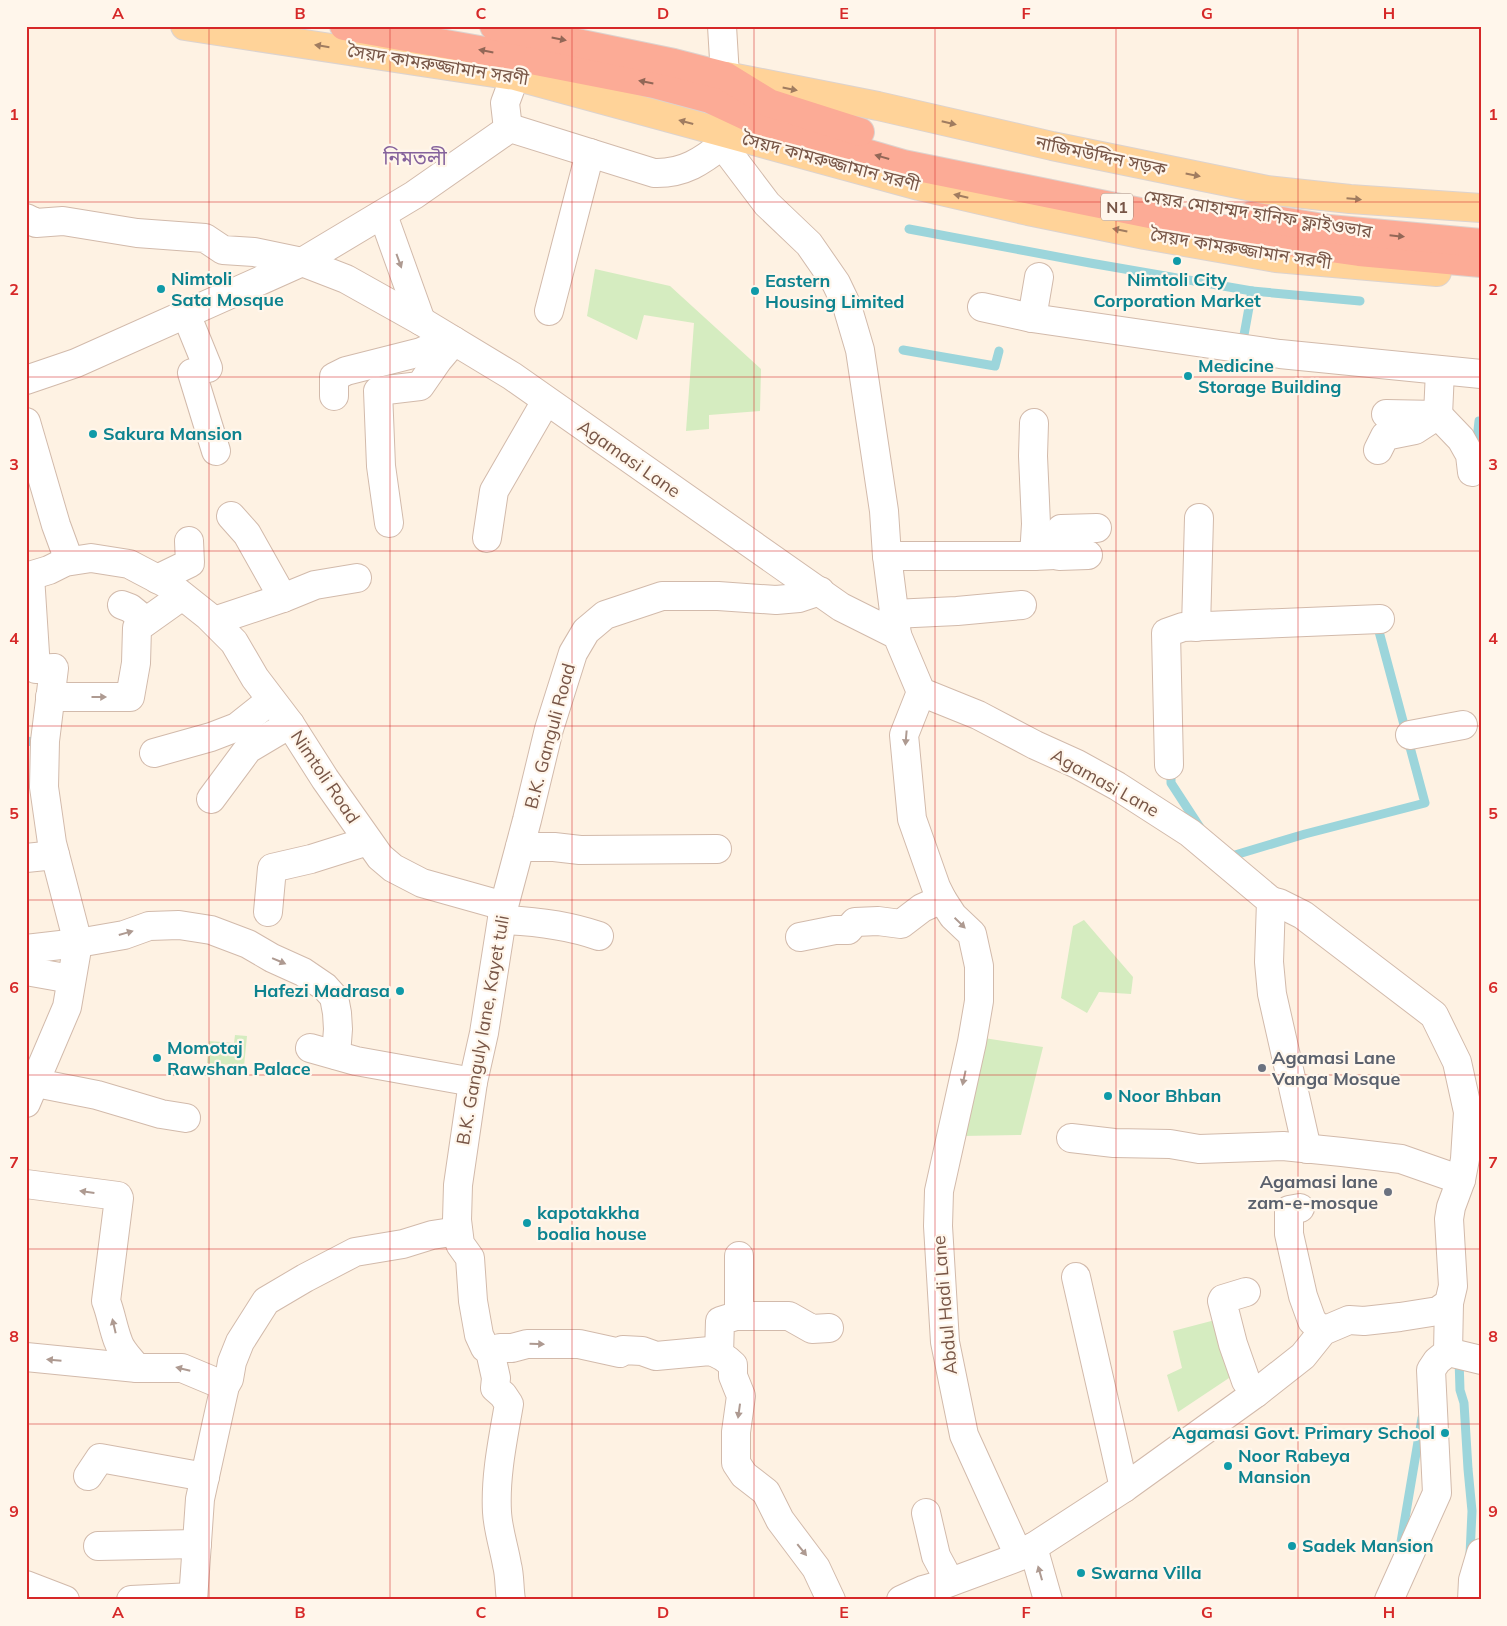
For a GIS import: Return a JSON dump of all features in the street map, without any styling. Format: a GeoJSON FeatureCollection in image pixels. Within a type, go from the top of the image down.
{"type":"FeatureCollection","features":[{"type":"Feature","properties":{"kind":"highway","name":"N1"},"geometry":{"type":"LineString","coordinates":[[344,26],[654,84],[764,112],[903,164],[1288,242],[1368,253],[1481,262]]}},
{"type":"Feature","properties":{"kind":"highway","name":"মেয়র মোহাম্মদ হানিফ ফ্লাইওভার"},"geometry":{"type":"LineString","coordinates":[[494,26],[674,62],[725,76],[764,112],[915,149],[1198,208],[1329,229],[1481,243]]}},
{"type":"Feature","properties":{"kind":"main road","name":"সৈয়দ কামরুজ্জামান সরণী"},"geometry":{"type":"LineString","coordinates":[[184,26],[515,76],[726,138],[920,186],[1145,235],[1276,258],[1400,270],[1481,274]]}},
{"type":"Feature","properties":{"kind":"main road","name":"নাজিমউদ্দিন সড়ক"},"geometry":{"type":"LineString","coordinates":[[725,76],[878,106],[1052,146],[1267,190],[1350,199],[1481,208]]}},
{"type":"Feature","properties":{"kind":"street"},"geometry":{"type":"LineString","coordinates":[[722,27],[725,76]]}},
{"type":"Feature","properties":{"kind":"street"},"geometry":{"type":"LineString","coordinates":[[507,126],[505,103],[515,76]]}},
{"type":"Feature","properties":{"kind":"street"},"geometry":{"type":"LineString","coordinates":[[507,126],[654,172],[672,173],[695,164],[726,138],[730,156],[767,204],[809,244],[836,282],[847,306],[860,350],[884,511],[895,624],[921,692],[904,735],[912,819],[942,899],[922,908],[901,924],[878,921],[855,922],[848,930],[835,930],[800,937]]}},
{"type":"Feature","properties":{"kind":"street"},"geometry":{"type":"LineString","coordinates":[[26,380],[76,363],[302,262],[382,215],[470,158],[507,126]]}},
{"type":"Feature","properties":{"kind":"street"},"geometry":{"type":"LineString","coordinates":[[549,311],[590,153]]}},
{"type":"Feature","properties":{"kind":"street"},"geometry":{"type":"LineString","coordinates":[[382,215],[421,321]]}},
{"type":"Feature","properties":{"kind":"street","name":"Agamasi Lane"},"geometry":{"type":"LineString","coordinates":[[26,218],[36,223],[63,221],[136,233],[205,238],[223,250],[254,252],[302,262],[346,278],[512,376],[841,606],[895,624]]}},
{"type":"Feature","properties":{"kind":"street"},"geometry":{"type":"LineString","coordinates":[[1032,318],[1039,276]]}},
{"type":"Feature","properties":{"kind":"street"},"geometry":{"type":"LineString","coordinates":[[982,307],[1032,318],[1280,354],[1481,374]]}},
{"type":"Feature","properties":{"kind":"street"},"geometry":{"type":"LineString","coordinates":[[186,314],[208,368],[192,374],[216,451]]}},
{"type":"Feature","properties":{"kind":"street"},"geometry":{"type":"LineString","coordinates":[[334,396],[334,377],[421,352],[452,340]]}},
{"type":"Feature","properties":{"kind":"street"},"geometry":{"type":"LineString","coordinates":[[389,523],[381,466],[378,391],[420,386],[452,340]]}},
{"type":"Feature","properties":{"kind":"street"},"geometry":{"type":"LineString","coordinates":[[1438,415],[1440,371]]}},
{"type":"Feature","properties":{"kind":"street"},"geometry":{"type":"LineString","coordinates":[[487,538],[494,490],[546,401]]}},
{"type":"Feature","properties":{"kind":"street"},"geometry":{"type":"LineString","coordinates":[[1386,414],[1438,415],[1461,439],[1470,455],[1472,472]]}},
{"type":"Feature","properties":{"kind":"street"},"geometry":{"type":"LineString","coordinates":[[1378,450],[1385,436],[1415,430],[1438,415]]}},
{"type":"Feature","properties":{"kind":"street"},"geometry":{"type":"LineString","coordinates":[[26,422],[56,525],[67,555],[65,562]]}},
{"type":"Feature","properties":{"kind":"street"},"geometry":{"type":"LineString","coordinates":[[1034,423],[1033,456],[1036,524],[1044,555]]}},
{"type":"Feature","properties":{"kind":"street"},"geometry":{"type":"LineString","coordinates":[[231,516],[247,534],[283,598]]}},
{"type":"Feature","properties":{"kind":"street"},"geometry":{"type":"LineString","coordinates":[[1196,627],[1199,518]]}},
{"type":"Feature","properties":{"kind":"street"},"geometry":{"type":"LineString","coordinates":[[1044,555],[1060,550],[1060,529],[1097,528]]}},
{"type":"Feature","properties":{"kind":"street"},"geometry":{"type":"LineString","coordinates":[[157,579],[190,563],[189,541]]}},
{"type":"Feature","properties":{"kind":"street"},"geometry":{"type":"LineString","coordinates":[[887,556],[1088,555]]}},
{"type":"Feature","properties":{"kind":"street","name":"Nimtoli Road"},"geometry":{"type":"LineString","coordinates":[[28,576],[49,570],[65,562],[91,558],[129,564],[169,586],[214,621],[234,642],[255,678],[290,724],[368,841],[380,857],[393,868],[422,883],[520,920],[584,930],[600,936]]}},
{"type":"Feature","properties":{"kind":"street"},"geometry":{"type":"LineString","coordinates":[[28,576],[36,669],[54,668],[50,698],[36,744],[55,855],[78,943],[67,1007],[30,1090],[97,1095],[161,1114],[186,1118]]}},
{"type":"Feature","properties":{"kind":"street"},"geometry":{"type":"LineString","coordinates":[[214,621],[283,598],[315,585],[357,578]]}},
{"type":"Feature","properties":{"kind":"street","name":"B.K. Ganguli Road"},"geometry":{"type":"LineString","coordinates":[[503,913],[549,729],[573,653],[586,631],[604,615],[662,596],[718,596],[776,600],[799,598],[820,592]]}},
{"type":"Feature","properties":{"kind":"street"},"geometry":{"type":"LineString","coordinates":[[50,698],[130,698],[136,663],[137,628],[182,596]]}},
{"type":"Feature","properties":{"kind":"street"},"geometry":{"type":"LineString","coordinates":[[895,624],[957,611],[1022,604]]}},
{"type":"Feature","properties":{"kind":"street"},"geometry":{"type":"LineString","coordinates":[[122,605],[130,608],[146,621]]}},
{"type":"Feature","properties":{"kind":"street"},"geometry":{"type":"LineString","coordinates":[[1169,765],[1166,633],[1183,627],[1380,619]]}},
{"type":"Feature","properties":{"kind":"street","name":"Agamasi Lane"},"geometry":{"type":"LineString","coordinates":[[921,692],[978,715],[1117,786],[1190,833],[1271,901],[1303,915],[1434,1016],[1457,1062],[1474,1130],[1461,1180]]}},
{"type":"Feature","properties":{"kind":"street"},"geometry":{"type":"LineString","coordinates":[[154,753],[211,737],[237,727],[271,700]]}},
{"type":"Feature","properties":{"kind":"street"},"geometry":{"type":"LineString","coordinates":[[211,800],[248,749],[290,724]]}},
{"type":"Feature","properties":{"kind":"street"},"geometry":{"type":"LineString","coordinates":[[1410,735],[1463,725]]}},
{"type":"Feature","properties":{"kind":"street"},"geometry":{"type":"LineString","coordinates":[[268,912],[272,868],[311,859],[368,841]]}},
{"type":"Feature","properties":{"kind":"street"},"geometry":{"type":"LineString","coordinates":[[520,847],[554,847],[580,850],[717,849]]}},
{"type":"Feature","properties":{"kind":"street"},"geometry":{"type":"LineString","coordinates":[[26,858],[55,855]]}},
{"type":"Feature","properties":{"kind":"street","name":"Abdul Hadi Lane"},"geometry":{"type":"LineString","coordinates":[[942,899],[953,916],[972,934],[979,966],[979,1001],[972,1042],[939,1191],[938,1226],[943,1316],[950,1373],[964,1435],[1026,1551],[1048,1600]]}},
{"type":"Feature","properties":{"kind":"street"},"geometry":{"type":"LineString","coordinates":[[1271,901],[1269,962],[1272,994],[1307,1149]]}},
{"type":"Feature","properties":{"kind":"street","name":"B.K. Ganguly lane, Kayet tuli"},"geometry":{"type":"LineString","coordinates":[[458,1226],[458,1185],[462,1154],[503,913]]}},
{"type":"Feature","properties":{"kind":"street"},"geometry":{"type":"LineString","coordinates":[[26,949],[124,935],[148,926],[179,924],[211,930],[248,944],[272,958],[303,972],[325,987],[334,997],[338,1028],[336,1055]]}},
{"type":"Feature","properties":{"kind":"street"},"geometry":{"type":"LineString","coordinates":[[26,971],[71,979]]}},
{"type":"Feature","properties":{"kind":"street"},"geometry":{"type":"LineString","coordinates":[[310,1048],[356,1061],[473,1082]]}},
{"type":"Feature","properties":{"kind":"street"},"geometry":{"type":"LineString","coordinates":[[1071,1138],[1170,1144],[1199,1149],[1282,1146],[1401,1159],[1461,1180],[1451,1207],[1450,1219],[1453,1286],[1449,1303],[1448,1352]]}},
{"type":"Feature","properties":{"kind":"street"},"geometry":{"type":"LineString","coordinates":[[26,1184],[118,1196],[106,1301],[118,1341],[123,1351],[137,1368]]}},
{"type":"Feature","properties":{"kind":"street"},"geometry":{"type":"LineString","coordinates":[[1300,1208],[1289,1210],[1288,1234],[1303,1296],[1312,1321],[1323,1331]]}},
{"type":"Feature","properties":{"kind":"street"},"geometry":{"type":"LineString","coordinates":[[130,1600],[193,1598],[200,1499],[225,1386],[229,1379],[232,1362],[240,1342],[266,1301],[355,1252],[403,1244],[458,1226],[460,1244],[470,1258],[473,1301],[479,1335],[485,1348],[490,1351],[496,1378],[495,1388],[509,1404],[504,1429],[497,1510],[512,1600]]}},
{"type":"Feature","properties":{"kind":"street"},"geometry":{"type":"LineString","coordinates":[[736,1316],[739,1307],[739,1256]]}},
{"type":"Feature","properties":{"kind":"street"},"geometry":{"type":"LineString","coordinates":[[1076,1277],[1124,1488]]}},
{"type":"Feature","properties":{"kind":"street"},"geometry":{"type":"LineString","coordinates":[[1246,1292],[1223,1299],[1222,1301],[1233,1344],[1246,1381],[1256,1393]]}},
{"type":"Feature","properties":{"kind":"street"},"geometry":{"type":"LineString","coordinates":[[901,1600],[923,1590],[950,1588],[1026,1551],[1124,1488],[1256,1393],[1303,1356],[1323,1331],[1349,1320],[1364,1321],[1438,1311],[1449,1303]]}},
{"type":"Feature","properties":{"kind":"street"},"geometry":{"type":"LineString","coordinates":[[719,1354],[720,1321],[736,1316],[789,1316],[812,1329],[829,1328]]}},
{"type":"Feature","properties":{"kind":"street"},"geometry":{"type":"LineString","coordinates":[[490,1351],[527,1344],[579,1344],[620,1353],[623,1350],[642,1351],[656,1356],[710,1351],[719,1354],[733,1365],[733,1376],[741,1396],[736,1432],[736,1462],[744,1475],[766,1492],[780,1520],[816,1568],[831,1600]]}},
{"type":"Feature","properties":{"kind":"street"},"geometry":{"type":"LineString","coordinates":[[1390,1600],[1437,1493],[1430,1370],[1436,1360],[1448,1352],[1481,1360]]}},
{"type":"Feature","properties":{"kind":"street"},"geometry":{"type":"LineString","coordinates":[[26,1357],[137,1368],[182,1368],[225,1386]]}},
{"type":"Feature","properties":{"kind":"street"},"geometry":{"type":"LineString","coordinates":[[88,1476],[100,1458],[205,1477]]}},
{"type":"Feature","properties":{"kind":"street"},"geometry":{"type":"LineString","coordinates":[[926,1513],[936,1556],[950,1588]]}},
{"type":"Feature","properties":{"kind":"street"},"geometry":{"type":"LineString","coordinates":[[98,1546],[197,1544]]}},
{"type":"Feature","properties":{"kind":"street"},"geometry":{"type":"LineString","coordinates":[[1472,1600],[1473,1580],[1481,1553]]}},
{"type":"Feature","properties":{"kind":"street"},"geometry":{"type":"LineString","coordinates":[[26,1585],[65,1600]]}},
{"type":"Feature","properties":{"kind":"green space"},"geometry":{"type":"Polygon","coordinates":[[[595,269],[670,286],[761,369],[760,411],[709,415],[709,429],[686,431],[694,323],[644,315],[637,340],[587,316],[595,269]]]}},
{"type":"Feature","properties":{"kind":"green space"},"geometry":{"type":"Polygon","coordinates":[[[1084,920],[1133,977],[1131,994],[1099,992],[1087,1013],[1061,998],[1073,926],[1084,920]]]}},
{"type":"Feature","properties":{"kind":"green space"},"geometry":{"type":"Polygon","coordinates":[[[235,1035],[247,1036],[244,1066],[207,1063],[209,1041],[234,1043],[235,1035]]]}},
{"type":"Feature","properties":{"kind":"green space"},"geometry":{"type":"Polygon","coordinates":[[[984,1038],[1043,1047],[1021,1135],[963,1136],[984,1038]]]}},
{"type":"Feature","properties":{"kind":"green space"},"geometry":{"type":"Polygon","coordinates":[[[1219,1319],[1235,1374],[1178,1412],[1167,1375],[1182,1368],[1173,1331],[1219,1319]]]}},
{"type":"Feature","properties":{"kind":"waterway"},"geometry":{"type":"LineString","coordinates":[[909,229],[1252,291]]}},
{"type":"Feature","properties":{"kind":"waterway"},"geometry":{"type":"LineString","coordinates":[[1242,346],[1252,291],[1360,301]]}},
{"type":"Feature","properties":{"kind":"waterway"},"geometry":{"type":"LineString","coordinates":[[903,350],[995,366],[999,351]]}},
{"type":"Feature","properties":{"kind":"waterway"},"geometry":{"type":"LineString","coordinates":[[1478,449],[1476,449],[1479,421],[1481,421]]}},
{"type":"Feature","properties":{"kind":"waterway"},"geometry":{"type":"LineString","coordinates":[[1225,858],[1305,834],[1425,803],[1377,624]]}},
{"type":"Feature","properties":{"kind":"waterway"},"geometry":{"type":"LineString","coordinates":[[26,741],[42,743]]}},
{"type":"Feature","properties":{"kind":"waterway"},"geometry":{"type":"LineString","coordinates":[[1171,768],[1171,783],[1201,829]]}},
{"type":"Feature","properties":{"kind":"waterway"},"geometry":{"type":"LineString","coordinates":[[1459,1359],[1460,1390],[1464,1403],[1472,1511],[1470,1555]]}},
{"type":"Feature","properties":{"kind":"waterway"},"geometry":{"type":"LineString","coordinates":[[1400,1548],[1422,1418]]}},
{"type":"Feature","properties":{"kind":"place","name":"Nimtoli City Corporation Market"},"geometry":{"type":"Point","coordinates":[1177,261]}},
{"type":"Feature","properties":{"kind":"place","name":"Nimtoli Sata Mosque"},"geometry":{"type":"Point","coordinates":[161,289]}},
{"type":"Feature","properties":{"kind":"place","name":"Eastern Housing Limited"},"geometry":{"type":"Point","coordinates":[755,291]}},
{"type":"Feature","properties":{"kind":"place","name":"Medicine Storage Building"},"geometry":{"type":"Point","coordinates":[1188,376]}},
{"type":"Feature","properties":{"kind":"place","name":"Sakura Mansion"},"geometry":{"type":"Point","coordinates":[93,434]}},
{"type":"Feature","properties":{"kind":"place","name":"Hafezi Madrasa"},"geometry":{"type":"Point","coordinates":[400,991]}},
{"type":"Feature","properties":{"kind":"place","name":"Momotaj Rawshan Palace"},"geometry":{"type":"Point","coordinates":[157,1058]}},
{"type":"Feature","properties":{"kind":"place","name":"Agamasi Lane Vanga Mosque"},"geometry":{"type":"Point","coordinates":[1262,1068]}},
{"type":"Feature","properties":{"kind":"place","name":"Noor Bhban"},"geometry":{"type":"Point","coordinates":[1108,1096]}},
{"type":"Feature","properties":{"kind":"place","name":"Agamasi lane zam-e-mosque"},"geometry":{"type":"Point","coordinates":[1388,1192]}},
{"type":"Feature","properties":{"kind":"place","name":"kapotakkha boalia house"},"geometry":{"type":"Point","coordinates":[527,1223]}},
{"type":"Feature","properties":{"kind":"place","name":"Agamasi Govt. Primary School"},"geometry":{"type":"Point","coordinates":[1445,1433]}},
{"type":"Feature","properties":{"kind":"place","name":"Noor Rabeya Mansion"},"geometry":{"type":"Point","coordinates":[1228,1466]}},
{"type":"Feature","properties":{"kind":"place","name":"Sadek Mansion"},"geometry":{"type":"Point","coordinates":[1292,1546]}},
{"type":"Feature","properties":{"kind":"place","name":"Swarna Villa"},"geometry":{"type":"Point","coordinates":[1081,1573]}},
{"type":"Feature","properties":{"kind":"district","name":"নিমতলী"},"geometry":{"type":"Point","coordinates":[415,158]}}]}
